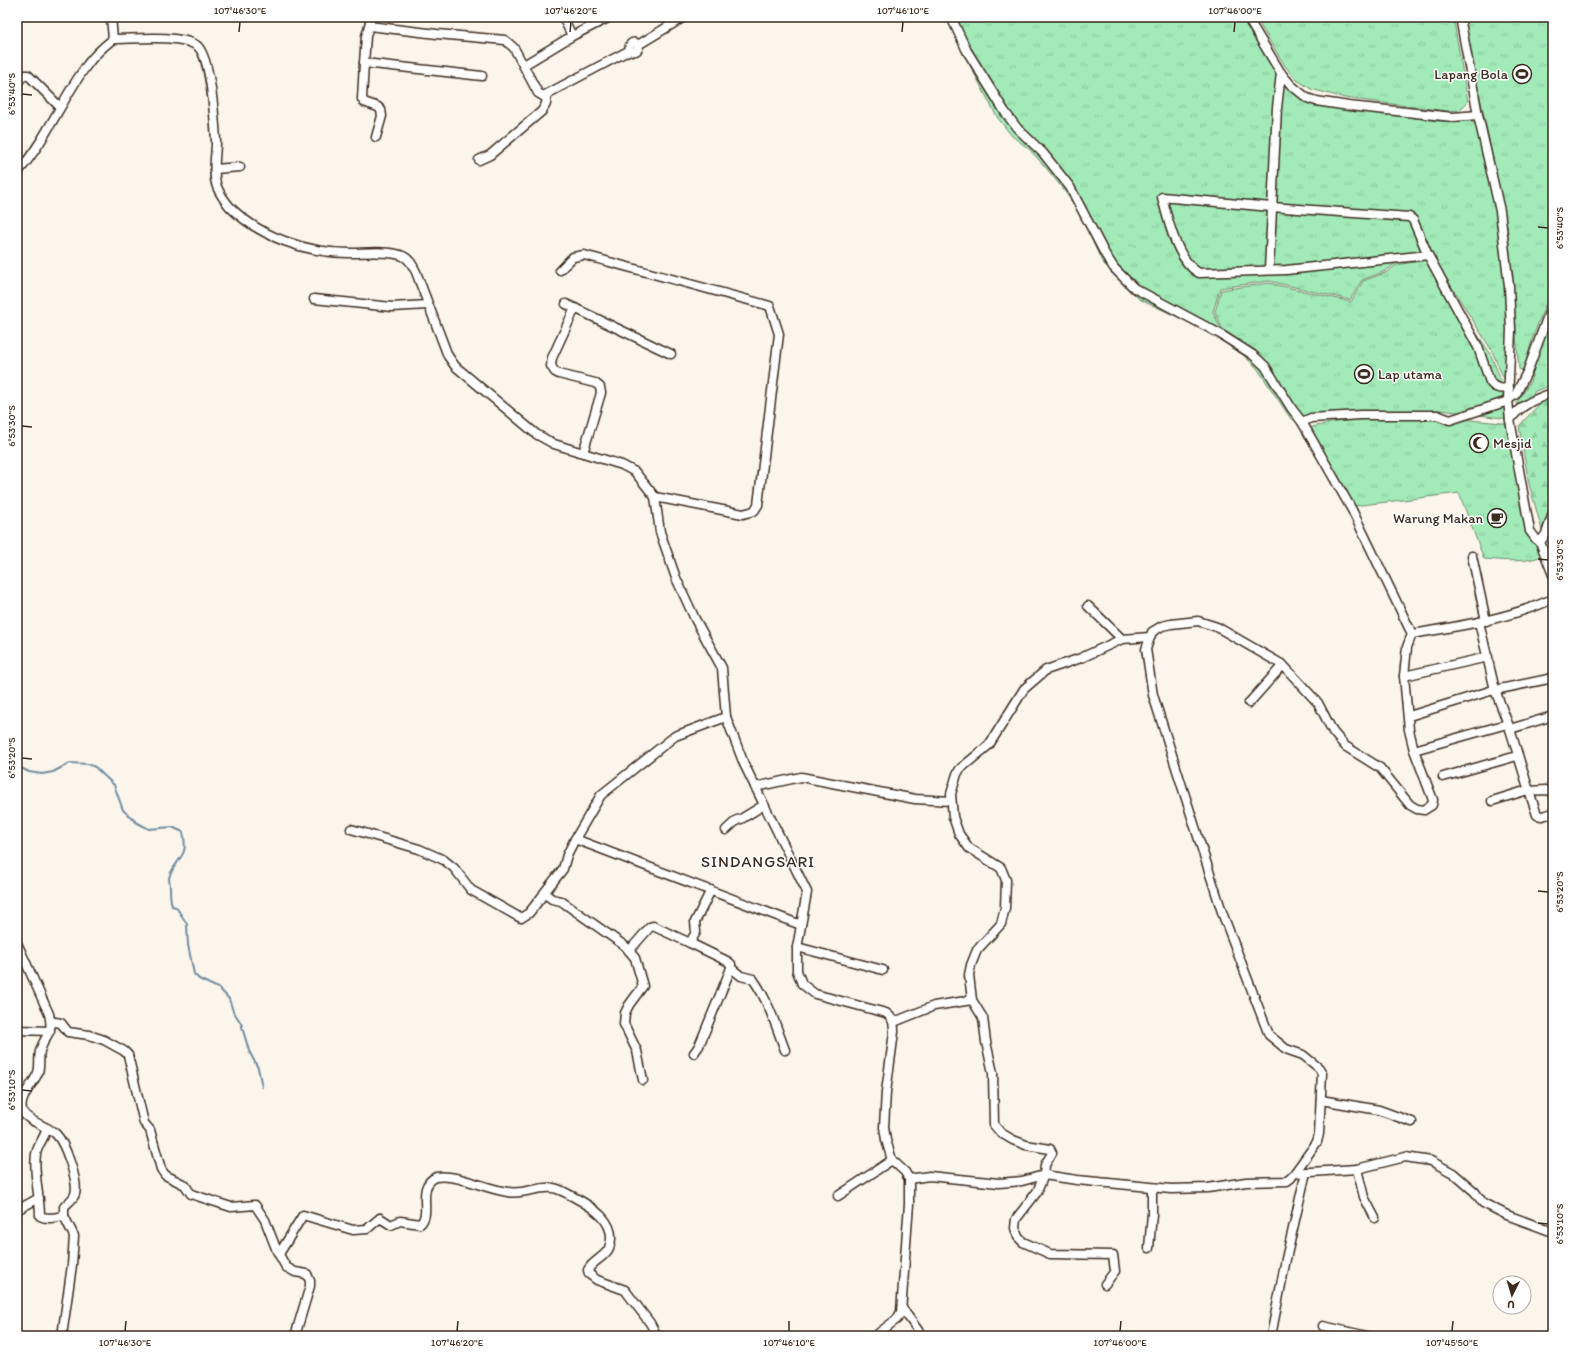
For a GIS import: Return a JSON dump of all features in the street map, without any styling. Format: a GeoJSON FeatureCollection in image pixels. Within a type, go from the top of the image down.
{"type":"FeatureCollection","features":[{"type":"Feature","properties":{"kind":"street"},"geometry":{"type":"LineString","coordinates":[[110,17],[113,39]]}},
{"type":"Feature","properties":{"kind":"street"},"geometry":{"type":"LineString","coordinates":[[371,17],[366,36],[362,99],[364,102],[378,107],[381,110],[382,116],[376,137]]}},
{"type":"Feature","properties":{"kind":"street"},"geometry":{"type":"LineString","coordinates":[[563,17],[572,36]]}},
{"type":"Feature","properties":{"kind":"street"},"geometry":{"type":"LineString","coordinates":[[369,26],[505,40],[514,48],[538,93],[543,96],[630,50],[629,47],[632,42],[638,46],[684,17]]}},
{"type":"Feature","properties":{"kind":"street"},"geometry":{"type":"LineString","coordinates":[[909,1179],[929,1176],[999,1183],[1022,1181],[1044,1175],[1077,1180],[1172,1189],[1208,1188],[1246,1182],[1287,1181],[1295,1173],[1318,1138],[1322,1073],[1320,1068],[1303,1055],[1280,1045],[1269,1035],[1223,916],[1153,695],[1146,649],[1152,632],[1162,626],[1198,621],[1217,627],[1283,665],[1318,703],[1333,732],[1345,746],[1380,768],[1410,805],[1417,809],[1424,810],[1432,805],[1432,796],[1414,750],[1409,730],[1409,716],[1404,676],[1407,647],[1412,634],[1352,510],[1302,422],[1265,366],[1253,355],[1220,334],[1134,288],[1114,268],[1105,254],[1070,187],[1043,153],[1017,128],[1005,112],[967,51],[951,17]]}},
{"type":"Feature","properties":{"kind":"street"},"geometry":{"type":"LineString","coordinates":[[1247,17],[1281,73],[1291,85],[1307,98],[1316,101],[1453,117],[1478,114]]}},
{"type":"Feature","properties":{"kind":"street"},"geometry":{"type":"LineString","coordinates":[[1460,17],[1478,114],[1500,211],[1510,286],[1511,330],[1508,401],[1510,420],[1530,531],[1540,542],[1553,575]]}},
{"type":"Feature","properties":{"kind":"street"},"geometry":{"type":"LineString","coordinates":[[524,65],[572,36],[608,18]]}},
{"type":"Feature","properties":{"kind":"street"},"geometry":{"type":"LineString","coordinates":[[17,173],[34,151],[87,64],[98,51],[113,39],[171,39],[188,42],[201,49],[205,56],[214,106],[216,142],[215,169],[217,187],[223,198],[231,207],[270,235],[301,246],[342,252],[395,253],[410,260],[448,356],[456,366],[536,434],[554,444],[622,465],[635,472],[655,497],[660,532],[676,578],[695,619],[722,668],[726,717],[744,764],[807,892],[797,947],[797,971],[802,984],[809,991],[815,994],[886,1013],[894,1022],[886,1092],[884,1127],[892,1160],[905,1172],[909,1179],[909,1204],[901,1312],[896,1319],[875,1336]]}},
{"type":"Feature","properties":{"kind":"street"},"geometry":{"type":"LineString","coordinates":[[364,64],[482,76]]}},
{"type":"Feature","properties":{"kind":"street"},"geometry":{"type":"LineString","coordinates":[[1269,270],[1277,108],[1281,73]]}},
{"type":"Feature","properties":{"kind":"street"},"geometry":{"type":"LineString","coordinates":[[17,82],[24,75],[28,75],[60,107]]}},
{"type":"Feature","properties":{"kind":"street"},"geometry":{"type":"LineString","coordinates":[[479,160],[490,155],[542,111],[546,104],[547,95]]}},
{"type":"Feature","properties":{"kind":"street"},"geometry":{"type":"LineString","coordinates":[[215,169],[240,167]]}},
{"type":"Feature","properties":{"kind":"street"},"geometry":{"type":"LineString","coordinates":[[1428,255],[1286,270],[1198,273],[1190,267],[1181,252],[1170,226],[1162,197],[1271,207],[1409,216],[1413,220],[1428,255],[1478,347],[1490,382],[1493,386],[1501,389],[1509,388]]}},
{"type":"Feature","properties":{"kind":"street"},"geometry":{"type":"LineString","coordinates":[[560,270],[573,257],[584,255],[770,306],[779,334],[758,505],[754,512],[743,514],[655,497]]}},
{"type":"Feature","properties":{"kind":"street"},"geometry":{"type":"LineString","coordinates":[[314,299],[392,307],[428,304]]}},
{"type":"Feature","properties":{"kind":"street"},"geometry":{"type":"LineString","coordinates":[[1302,422],[1311,418],[1361,415],[1437,415],[1452,419],[1508,401],[1516,394],[1528,370],[1553,302]]}},
{"type":"Feature","properties":{"kind":"street"},"geometry":{"type":"LineString","coordinates":[[566,304],[671,354]]}},
{"type":"Feature","properties":{"kind":"street"},"geometry":{"type":"LineString","coordinates":[[575,308],[552,358],[551,366],[555,372],[559,374],[595,383],[600,387],[600,393],[584,453]]}},
{"type":"Feature","properties":{"kind":"street"},"geometry":{"type":"LineString","coordinates":[[1510,420],[1514,414],[1527,404],[1539,397],[1553,393]]}},
{"type":"Feature","properties":{"kind":"street"},"geometry":{"type":"LineString","coordinates":[[1540,542],[1546,534],[1553,513]]}},
{"type":"Feature","properties":{"kind":"street"},"geometry":{"type":"LineString","coordinates":[[1472,556],[1488,657],[1495,690],[1537,815],[1542,816],[1553,813]]}},
{"type":"Feature","properties":{"kind":"street"},"geometry":{"type":"LineString","coordinates":[[1412,634],[1482,621],[1520,612],[1553,599]]}},
{"type":"Feature","properties":{"kind":"street"},"geometry":{"type":"LineString","coordinates":[[1088,606],[1122,639]]}},
{"type":"Feature","properties":{"kind":"street"},"geometry":{"type":"LineString","coordinates":[[1105,1284],[1115,1271],[1113,1256],[1050,1254],[1023,1242],[1018,1237],[1015,1228],[1016,1219],[1037,1192],[1044,1175],[1045,1165],[1052,1153],[1050,1149],[1026,1145],[1013,1140],[1001,1133],[994,1125],[993,1074],[986,1042],[983,1018],[972,1000],[969,975],[977,950],[1001,924],[1005,908],[1006,880],[1001,868],[969,848],[959,834],[953,817],[951,794],[960,769],[990,745],[1024,689],[1046,670],[1081,658],[1122,639],[1150,637]]}},
{"type":"Feature","properties":{"kind":"street"},"geometry":{"type":"LineString","coordinates":[[1404,676],[1488,657]]}},
{"type":"Feature","properties":{"kind":"street"},"geometry":{"type":"LineString","coordinates":[[1249,703],[1283,665]]}},
{"type":"Feature","properties":{"kind":"street"},"geometry":{"type":"LineString","coordinates":[[1409,716],[1495,690],[1553,678]]}},
{"type":"Feature","properties":{"kind":"street"},"geometry":{"type":"LineString","coordinates":[[1414,750],[1553,716]]}},
{"type":"Feature","properties":{"kind":"street"},"geometry":{"type":"LineString","coordinates":[[351,829],[419,849],[444,860],[454,868],[471,890],[521,918],[529,914],[544,894],[544,891],[563,868],[567,855],[575,839],[601,794],[675,736],[726,717]]}},
{"type":"Feature","properties":{"kind":"street"},"geometry":{"type":"LineString","coordinates":[[1443,777],[1517,756]]}},
{"type":"Feature","properties":{"kind":"street"},"geometry":{"type":"LineString","coordinates":[[755,787],[794,778],[801,778],[915,799],[951,800]]}},
{"type":"Feature","properties":{"kind":"street"},"geometry":{"type":"LineString","coordinates":[[1492,801],[1529,791],[1548,790],[1553,792]]}},
{"type":"Feature","properties":{"kind":"street"},"geometry":{"type":"LineString","coordinates":[[726,830],[737,820],[764,805]]}},
{"type":"Feature","properties":{"kind":"street"},"geometry":{"type":"LineString","coordinates":[[575,839],[801,925]]}},
{"type":"Feature","properties":{"kind":"street"},"geometry":{"type":"LineString","coordinates":[[690,943],[696,932],[695,922],[710,890]]}},
{"type":"Feature","properties":{"kind":"street"},"geometry":{"type":"LineString","coordinates":[[544,894],[554,901],[561,901],[568,908],[625,946],[635,958],[643,986],[629,1005],[624,1024],[637,1051],[643,1080]]}},
{"type":"Feature","properties":{"kind":"street"},"geometry":{"type":"LineString","coordinates":[[629,951],[650,927],[653,926],[727,961],[731,964],[731,968],[741,976],[753,979],[757,984],[768,1006],[785,1050]]}},
{"type":"Feature","properties":{"kind":"street"},"geometry":{"type":"LineString","coordinates":[[17,943],[49,1014],[51,1027]]}},
{"type":"Feature","properties":{"kind":"street"},"geometry":{"type":"LineString","coordinates":[[797,947],[883,970]]}},
{"type":"Feature","properties":{"kind":"street"},"geometry":{"type":"LineString","coordinates":[[694,1053],[731,968]]}},
{"type":"Feature","properties":{"kind":"street"},"geometry":{"type":"LineString","coordinates":[[894,1022],[934,1006],[972,1000]]}},
{"type":"Feature","properties":{"kind":"street"},"geometry":{"type":"LineString","coordinates":[[62,1336],[72,1265],[74,1236],[64,1216],[64,1207],[74,1198],[76,1193],[75,1182],[71,1163],[57,1135],[27,1118],[22,1112],[25,1096],[38,1074],[40,1051],[51,1027],[55,1022],[61,1023],[68,1032],[89,1035],[111,1043],[124,1050],[128,1055],[144,1123],[150,1130],[161,1169],[165,1175],[185,1185],[191,1194],[207,1200],[231,1207],[255,1205],[266,1220],[278,1252],[286,1267],[295,1272],[307,1274],[310,1281],[295,1336]]}},
{"type":"Feature","properties":{"kind":"street"},"geometry":{"type":"LineString","coordinates":[[17,1030],[51,1027]]}},
{"type":"Feature","properties":{"kind":"street"},"geometry":{"type":"LineString","coordinates":[[1321,1100],[1379,1110],[1412,1122]]}},
{"type":"Feature","properties":{"kind":"street"},"geometry":{"type":"LineString","coordinates":[[47,1128],[39,1143],[36,1154],[41,1217],[51,1218],[64,1216]]}},
{"type":"Feature","properties":{"kind":"street"},"geometry":{"type":"LineString","coordinates":[[1295,1173],[1357,1168],[1405,1157],[1431,1161],[1453,1172],[1475,1192],[1483,1203],[1507,1215],[1553,1232]]}},
{"type":"Feature","properties":{"kind":"street"},"geometry":{"type":"LineString","coordinates":[[838,1196],[892,1160]]}},
{"type":"Feature","properties":{"kind":"street"},"geometry":{"type":"LineString","coordinates":[[1357,1168],[1364,1197],[1374,1218]]}},
{"type":"Feature","properties":{"kind":"street"},"geometry":{"type":"LineString","coordinates":[[1271,1336],[1286,1259],[1306,1172]]}},
{"type":"Feature","properties":{"kind":"street"},"geometry":{"type":"LineString","coordinates":[[278,1252],[303,1215],[361,1231],[367,1229],[380,1218],[391,1225],[400,1221],[420,1224],[425,1218],[425,1192],[429,1183],[436,1177],[452,1178],[510,1193],[555,1188],[593,1208],[609,1226],[611,1233],[609,1248],[590,1267],[588,1270],[589,1274],[597,1280],[625,1290],[658,1336]]}},
{"type":"Feature","properties":{"kind":"street"},"geometry":{"type":"LineString","coordinates":[[1149,1248],[1152,1214],[1152,1188]]}},
{"type":"Feature","properties":{"kind":"street"},"geometry":{"type":"LineString","coordinates":[[17,1210],[39,1198]]}},
{"type":"Feature","properties":{"kind":"street"},"geometry":{"type":"LineString","coordinates":[[902,1308],[922,1336]]}},
{"type":"Feature","properties":{"kind":"street"},"geometry":{"type":"LineString","coordinates":[[1323,1326],[1367,1336]]}},
{"type":"Feature","properties":{"kind":"green space"},"geometry":{"type":"Polygon","coordinates":[[[947,17],[1243,17],[1274,70],[1283,82],[1312,99],[1388,114],[1437,121],[1470,121],[1477,125],[1494,199],[1507,293],[1510,380],[1506,381],[1502,375],[1492,351],[1433,257],[1396,263],[1385,271],[1362,280],[1350,300],[1269,281],[1220,288],[1213,312],[1228,344],[1206,330],[1139,299],[1102,262],[1079,212],[1063,189],[1029,149],[1012,136],[997,117],[963,52],[947,17]]]}},
{"type":"Feature","properties":{"kind":"green space"},"geometry":{"type":"Polygon","coordinates":[[[1255,17],[1453,17],[1468,102],[1459,110],[1447,111],[1345,98],[1311,89],[1297,80],[1285,66],[1255,17]]]}},
{"type":"Feature","properties":{"kind":"green space"},"geometry":{"type":"Polygon","coordinates":[[[1463,17],[1553,17],[1553,291],[1543,310],[1529,350],[1524,371],[1519,369],[1507,225],[1463,17]]]}},
{"type":"Feature","properties":{"kind":"green space"},"geometry":{"type":"Polygon","coordinates":[[[1427,260],[1490,353],[1499,375],[1509,419],[1441,410],[1318,414],[1291,419],[1257,368],[1242,354],[1231,348],[1215,312],[1221,290],[1269,283],[1351,302],[1363,281],[1387,272],[1396,265],[1427,260]]]}},
{"type":"Feature","properties":{"kind":"green space"},"geometry":{"type":"Polygon","coordinates":[[[1553,315],[1553,385],[1535,391],[1519,413],[1516,404],[1530,382],[1542,341],[1553,315]]]}},
{"type":"Feature","properties":{"kind":"green space"},"geometry":{"type":"Polygon","coordinates":[[[1553,397],[1553,490],[1548,516],[1542,530],[1529,484],[1519,426],[1545,398],[1553,397]]]}},
{"type":"Feature","properties":{"kind":"green space"},"geometry":{"type":"Polygon","coordinates":[[[1440,417],[1512,424],[1519,484],[1539,550],[1543,555],[1530,560],[1506,561],[1484,559],[1459,493],[1354,506],[1309,428],[1324,424],[1357,420],[1440,417]]]}},
{"type":"Feature","properties":{"kind":"waterway"},"geometry":{"type":"LineString","coordinates":[[17,766],[29,772],[42,774],[53,772],[70,763],[88,764],[95,767],[114,785],[123,810],[136,822],[149,829],[172,827],[183,832],[185,849],[169,878],[170,899],[172,906],[176,907],[187,924],[188,945],[194,974],[199,979],[220,989],[229,999],[233,1011],[241,1023],[249,1051],[258,1068],[262,1087]]}},
{"type":"Feature","properties":{"kind":"place","name":"Lapang Bola"},"geometry":{"type":"Point","coordinates":[1522,74]}},
{"type":"Feature","properties":{"kind":"place","name":"Lap utama"},"geometry":{"type":"Point","coordinates":[1364,374]}},
{"type":"Feature","properties":{"kind":"place","name":"Mesjid"},"geometry":{"type":"Point","coordinates":[1479,443]}},
{"type":"Feature","properties":{"kind":"place","name":"Warung Makan"},"geometry":{"type":"Point","coordinates":[1497,518]}},
{"type":"Feature","properties":{"kind":"district","name":"SINDANGSARI"},"geometry":{"type":"Point","coordinates":[758,861]}}]}
